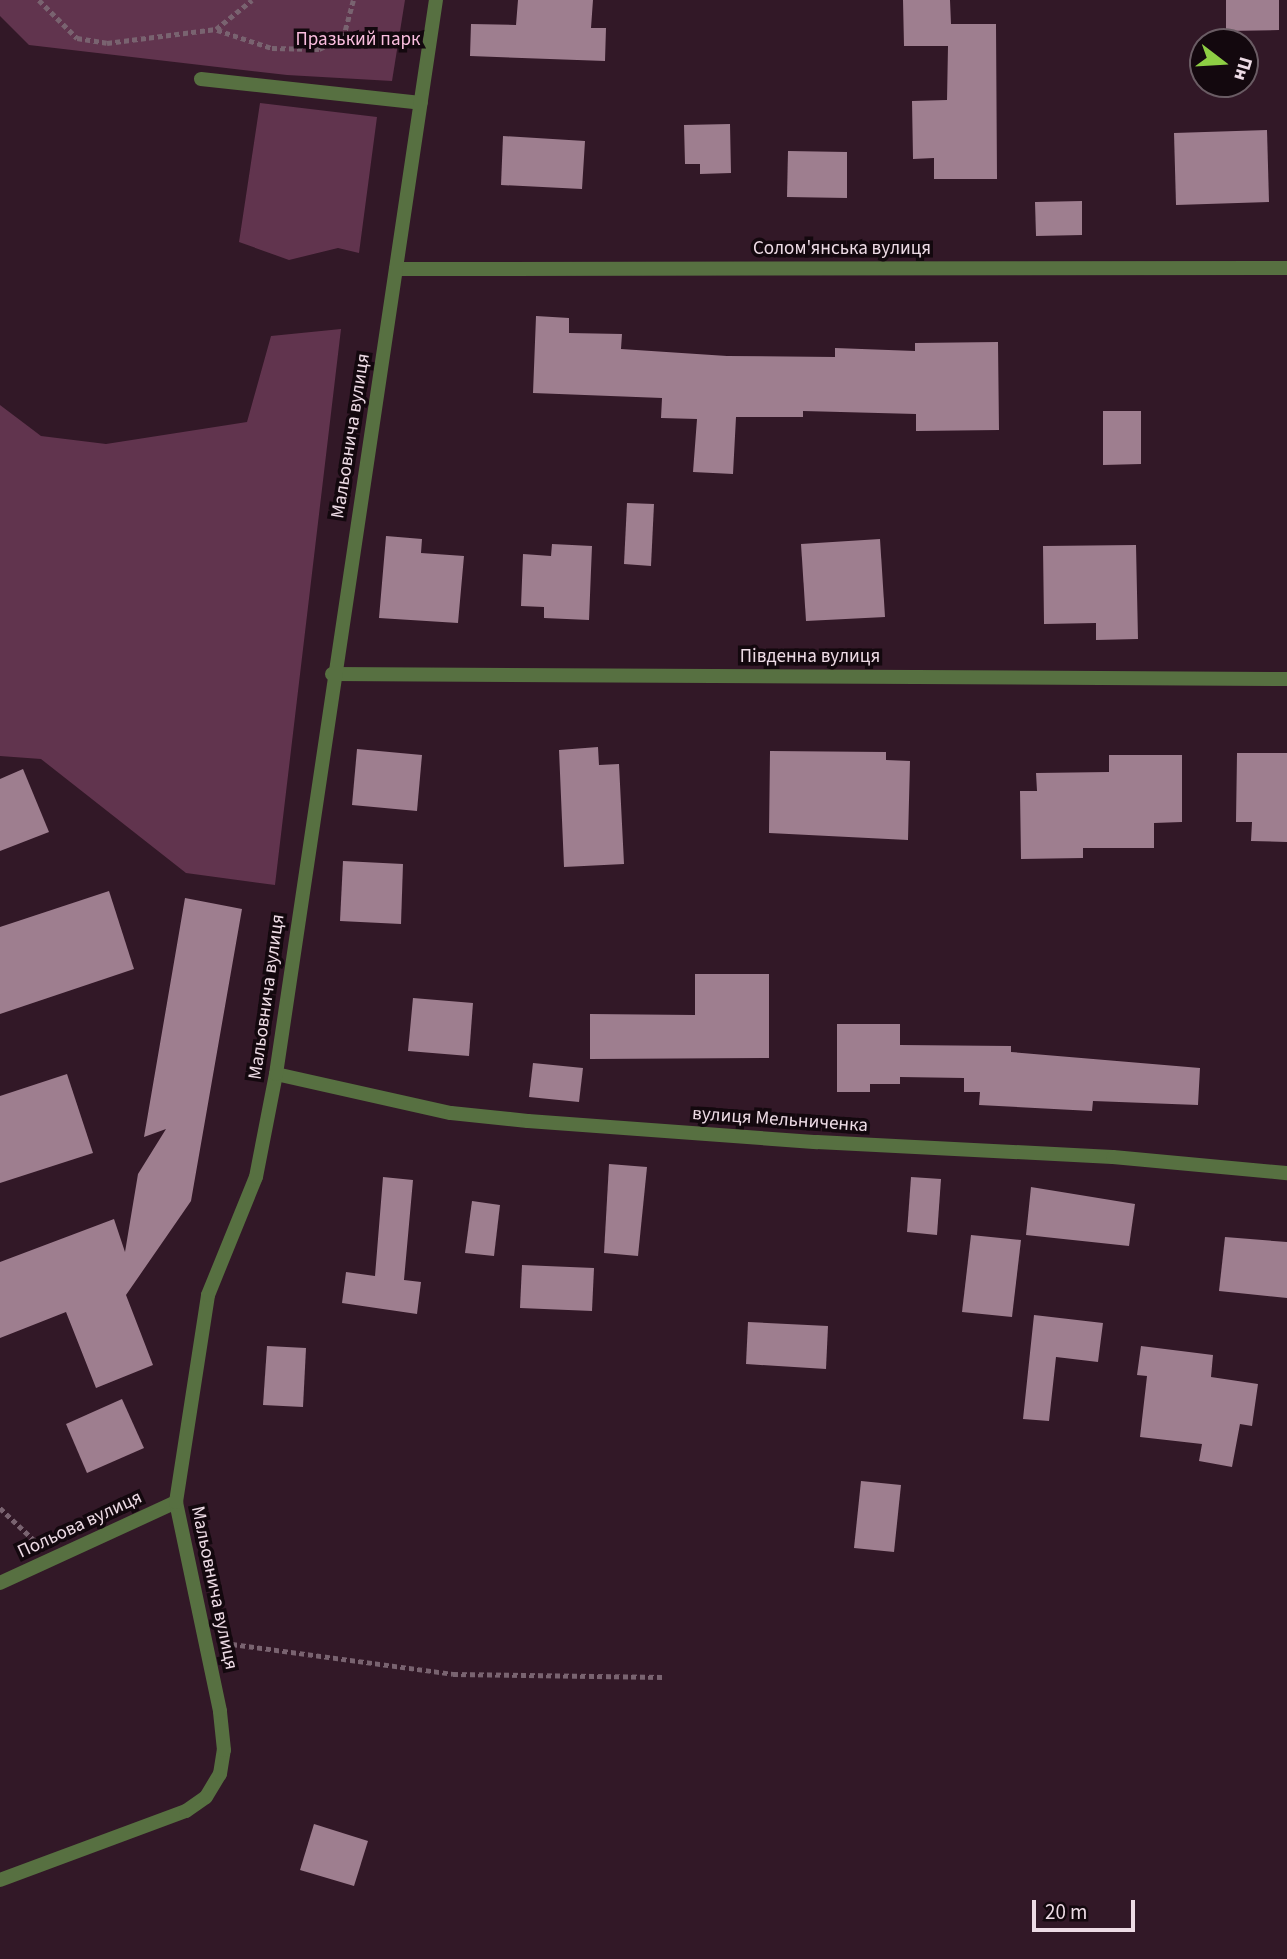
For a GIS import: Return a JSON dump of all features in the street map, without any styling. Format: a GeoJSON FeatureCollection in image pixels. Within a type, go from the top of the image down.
{"type":"FeatureCollection","features":[{"type":"Feature","properties":{"kind":"street","name":"Мальовнича вулиця"},"geometry":{"type":"LineString","coordinates":[[0,1880],[186,1811],[206,1797],[220,1774],[224,1750],[207,1640],[176,1502],[208,1296],[256,1177],[276,1074],[332,674],[436,0]]}},
{"type":"Feature","properties":{"kind":"street"},"geometry":{"type":"LineString","coordinates":[[201,79],[421,103]]}},
{"type":"Feature","properties":{"kind":"street","name":"Солом'янська вулиця"},"geometry":{"type":"LineString","coordinates":[[396,269],[1287,268]]}},
{"type":"Feature","properties":{"kind":"street","name":"Південна вулиця"},"geometry":{"type":"LineString","coordinates":[[332,674],[1287,679]]}},
{"type":"Feature","properties":{"kind":"street","name":"вулиця Мельниченка"},"geometry":{"type":"LineString","coordinates":[[276,1074],[451,1113],[515,1120],[817,1143],[1113,1157],[1287,1173]]}},
{"type":"Feature","properties":{"kind":"street","name":"Польова вулиця"},"geometry":{"type":"LineString","coordinates":[[0,1583],[176,1502]]}},
{"type":"Feature","properties":{"kind":"path"},"geometry":{"type":"LineString","coordinates":[[39,0],[78,38],[107,43],[216,29],[272,48],[319,49],[343,38],[353,2],[346,0]]}},
{"type":"Feature","properties":{"kind":"path"},"geometry":{"type":"LineString","coordinates":[[216,29],[252,0]]}},
{"type":"Feature","properties":{"kind":"path"},"geometry":{"type":"LineString","coordinates":[[0,1508],[54,1559]]}},
{"type":"Feature","properties":{"kind":"path"},"geometry":{"type":"LineString","coordinates":[[207,1640],[453,1674],[663,1677]]}},
{"type":"Feature","properties":{"kind":"green space","name":"Празький парк"},"geometry":{"type":"Polygon","coordinates":[[[0,0],[405,0],[392,81],[287,75],[29,45],[0,16],[0,0]]]}},
{"type":"Feature","properties":{"kind":"green space"},"geometry":{"type":"Polygon","coordinates":[[[260,103],[377,117],[359,253],[338,248],[289,260],[239,242],[260,103]]]}},
{"type":"Feature","properties":{"kind":"green space"},"geometry":{"type":"Polygon","coordinates":[[[341,329],[275,885],[186,873],[41,759],[0,756],[0,405],[41,436],[106,444],[247,422],[271,336],[341,329]]]}},
{"type":"Feature","properties":{"kind":"building"},"geometry":{"type":"Polygon","coordinates":[[[518,0],[593,0],[591,28],[606,28],[605,61],[470,56],[471,24],[516,25],[518,0]]]}},
{"type":"Feature","properties":{"kind":"building"},"geometry":{"type":"Polygon","coordinates":[[[903,0],[950,0],[951,24],[996,24],[997,179],[934,179],[934,158],[913,159],[912,101],[947,100],[948,46],[904,46],[903,0]]]}},
{"type":"Feature","properties":{"kind":"building"},"geometry":{"type":"Polygon","coordinates":[[[1226,0],[1279,0],[1279,30],[1226,28],[1226,0]]]}},
{"type":"Feature","properties":{"kind":"building"},"geometry":{"type":"Polygon","coordinates":[[[730,124],[731,173],[700,174],[700,164],[685,164],[684,125],[730,124]]]}},
{"type":"Feature","properties":{"kind":"building"},"geometry":{"type":"Polygon","coordinates":[[[1267,130],[1269,202],[1176,205],[1174,133],[1267,130]]]}},
{"type":"Feature","properties":{"kind":"building"},"geometry":{"type":"Polygon","coordinates":[[[503,136],[585,141],[582,189],[501,185],[503,136]]]}},
{"type":"Feature","properties":{"kind":"building"},"geometry":{"type":"Polygon","coordinates":[[[788,151],[847,152],[847,198],[787,197],[788,151]]]}},
{"type":"Feature","properties":{"kind":"building"},"geometry":{"type":"Polygon","coordinates":[[[1082,201],[1082,235],[1036,236],[1035,202],[1082,201]]]}},
{"type":"Feature","properties":{"kind":"building"},"geometry":{"type":"Polygon","coordinates":[[[536,316],[569,318],[569,333],[622,334],[621,349],[727,356],[835,357],[835,348],[915,351],[915,343],[998,342],[999,430],[916,431],[916,414],[803,411],[803,417],[736,417],[733,474],[693,472],[697,419],[661,418],[662,398],[533,393],[536,316]]]}},
{"type":"Feature","properties":{"kind":"building"},"geometry":{"type":"Polygon","coordinates":[[[1103,411],[1141,411],[1141,464],[1103,465],[1103,411]]]}},
{"type":"Feature","properties":{"kind":"building"},"geometry":{"type":"Polygon","coordinates":[[[627,503],[654,504],[651,566],[624,564],[627,503]]]}},
{"type":"Feature","properties":{"kind":"building"},"geometry":{"type":"Polygon","coordinates":[[[386,536],[422,539],[421,553],[464,556],[458,623],[379,618],[386,536]]]}},
{"type":"Feature","properties":{"kind":"building"},"geometry":{"type":"Polygon","coordinates":[[[880,539],[885,617],[806,621],[801,544],[880,539]]]}},
{"type":"Feature","properties":{"kind":"building"},"geometry":{"type":"Polygon","coordinates":[[[552,544],[592,546],[589,620],[544,618],[544,607],[521,606],[523,554],[551,556],[552,544]]]}},
{"type":"Feature","properties":{"kind":"building"},"geometry":{"type":"Polygon","coordinates":[[[1136,545],[1138,639],[1096,640],[1096,623],[1044,624],[1043,546],[1136,545]]]}},
{"type":"Feature","properties":{"kind":"building"},"geometry":{"type":"Polygon","coordinates":[[[598,747],[599,765],[619,764],[624,864],[564,867],[559,750],[598,747]]]}},
{"type":"Feature","properties":{"kind":"building"},"geometry":{"type":"Polygon","coordinates":[[[357,749],[422,755],[417,811],[352,805],[357,749]]]}},
{"type":"Feature","properties":{"kind":"building"},"geometry":{"type":"Polygon","coordinates":[[[770,751],[886,752],[886,760],[910,761],[908,840],[769,833],[770,751]]]}},
{"type":"Feature","properties":{"kind":"building"},"geometry":{"type":"Polygon","coordinates":[[[1237,753],[1287,753],[1287,842],[1251,841],[1252,822],[1236,822],[1237,753]]]}},
{"type":"Feature","properties":{"kind":"building"},"geometry":{"type":"Polygon","coordinates":[[[1109,755],[1182,755],[1182,822],[1154,823],[1154,848],[1083,848],[1083,858],[1021,859],[1020,791],[1037,791],[1036,773],[1109,772],[1109,755]]]}},
{"type":"Feature","properties":{"kind":"building"},"geometry":{"type":"Polygon","coordinates":[[[23,769],[49,832],[0,851],[0,779],[23,769]]]}},
{"type":"Feature","properties":{"kind":"building"},"geometry":{"type":"Polygon","coordinates":[[[343,861],[403,864],[401,924],[340,921],[343,861]]]}},
{"type":"Feature","properties":{"kind":"building"},"geometry":{"type":"Polygon","coordinates":[[[109,891],[134,969],[0,1014],[0,927],[109,891]]]}},
{"type":"Feature","properties":{"kind":"building"},"geometry":{"type":"Polygon","coordinates":[[[185,898],[242,909],[191,1201],[126,1295],[153,1365],[96,1388],[66,1312],[0,1338],[0,1262],[114,1219],[125,1252],[138,1174],[166,1129],[144,1137],[185,898]]]}},
{"type":"Feature","properties":{"kind":"building"},"geometry":{"type":"Polygon","coordinates":[[[695,974],[769,974],[769,1058],[590,1059],[590,1014],[695,1015],[695,974]]]}},
{"type":"Feature","properties":{"kind":"building"},"geometry":{"type":"Polygon","coordinates":[[[413,998],[473,1003],[469,1056],[408,1051],[413,998]]]}},
{"type":"Feature","properties":{"kind":"building"},"geometry":{"type":"Polygon","coordinates":[[[837,1024],[900,1024],[900,1045],[1011,1046],[1011,1052],[1200,1068],[1198,1105],[1093,1101],[1092,1111],[979,1105],[980,1092],[964,1092],[964,1078],[900,1077],[900,1084],[870,1084],[870,1092],[837,1092],[837,1024]]]}},
{"type":"Feature","properties":{"kind":"building"},"geometry":{"type":"Polygon","coordinates":[[[533,1063],[583,1068],[579,1102],[529,1097],[533,1063]]]}},
{"type":"Feature","properties":{"kind":"building"},"geometry":{"type":"Polygon","coordinates":[[[67,1074],[93,1153],[0,1183],[0,1096],[67,1074]]]}},
{"type":"Feature","properties":{"kind":"building"},"geometry":{"type":"Polygon","coordinates":[[[609,1164],[647,1167],[638,1256],[604,1253],[609,1164]]]}},
{"type":"Feature","properties":{"kind":"building"},"geometry":{"type":"Polygon","coordinates":[[[383,1177],[413,1180],[404,1280],[421,1282],[417,1314],[342,1303],[346,1272],[375,1276],[383,1177]]]}},
{"type":"Feature","properties":{"kind":"building"},"geometry":{"type":"Polygon","coordinates":[[[911,1177],[941,1179],[937,1235],[907,1232],[911,1177]]]}},
{"type":"Feature","properties":{"kind":"building"},"geometry":{"type":"Polygon","coordinates":[[[1031,1187],[1135,1204],[1129,1246],[1026,1235],[1031,1187]]]}},
{"type":"Feature","properties":{"kind":"building"},"geometry":{"type":"Polygon","coordinates":[[[472,1201],[500,1205],[494,1256],[465,1253],[472,1201]]]}},
{"type":"Feature","properties":{"kind":"building"},"geometry":{"type":"Polygon","coordinates":[[[971,1235],[1021,1240],[1012,1317],[962,1312],[971,1235]]]}},
{"type":"Feature","properties":{"kind":"building"},"geometry":{"type":"Polygon","coordinates":[[[1225,1237],[1287,1242],[1287,1298],[1219,1291],[1225,1237]]]}},
{"type":"Feature","properties":{"kind":"building"},"geometry":{"type":"Polygon","coordinates":[[[522,1265],[594,1268],[592,1311],[520,1308],[522,1265]]]}},
{"type":"Feature","properties":{"kind":"building"},"geometry":{"type":"Polygon","coordinates":[[[1034,1315],[1103,1323],[1098,1362],[1056,1357],[1049,1421],[1023,1419],[1034,1315]]]}},
{"type":"Feature","properties":{"kind":"building"},"geometry":{"type":"Polygon","coordinates":[[[748,1322],[828,1326],[826,1369],[746,1364],[748,1322]]]}},
{"type":"Feature","properties":{"kind":"building"},"geometry":{"type":"Polygon","coordinates":[[[267,1346],[306,1348],[303,1407],[263,1405],[267,1346]]]}},
{"type":"Feature","properties":{"kind":"building"},"geometry":{"type":"Polygon","coordinates":[[[1141,1346],[1213,1355],[1211,1377],[1258,1384],[1252,1426],[1240,1424],[1232,1467],[1199,1461],[1202,1444],[1140,1437],[1147,1376],[1137,1375],[1141,1346]]]}},
{"type":"Feature","properties":{"kind":"building"},"geometry":{"type":"Polygon","coordinates":[[[122,1399],[144,1448],[87,1473],[66,1424],[122,1399]]]}},
{"type":"Feature","properties":{"kind":"building"},"geometry":{"type":"Polygon","coordinates":[[[861,1481],[901,1485],[894,1552],[854,1548],[861,1481]]]}},
{"type":"Feature","properties":{"kind":"building"},"geometry":{"type":"Polygon","coordinates":[[[314,1824],[368,1841],[354,1886],[300,1870],[314,1824]]]}}]}
